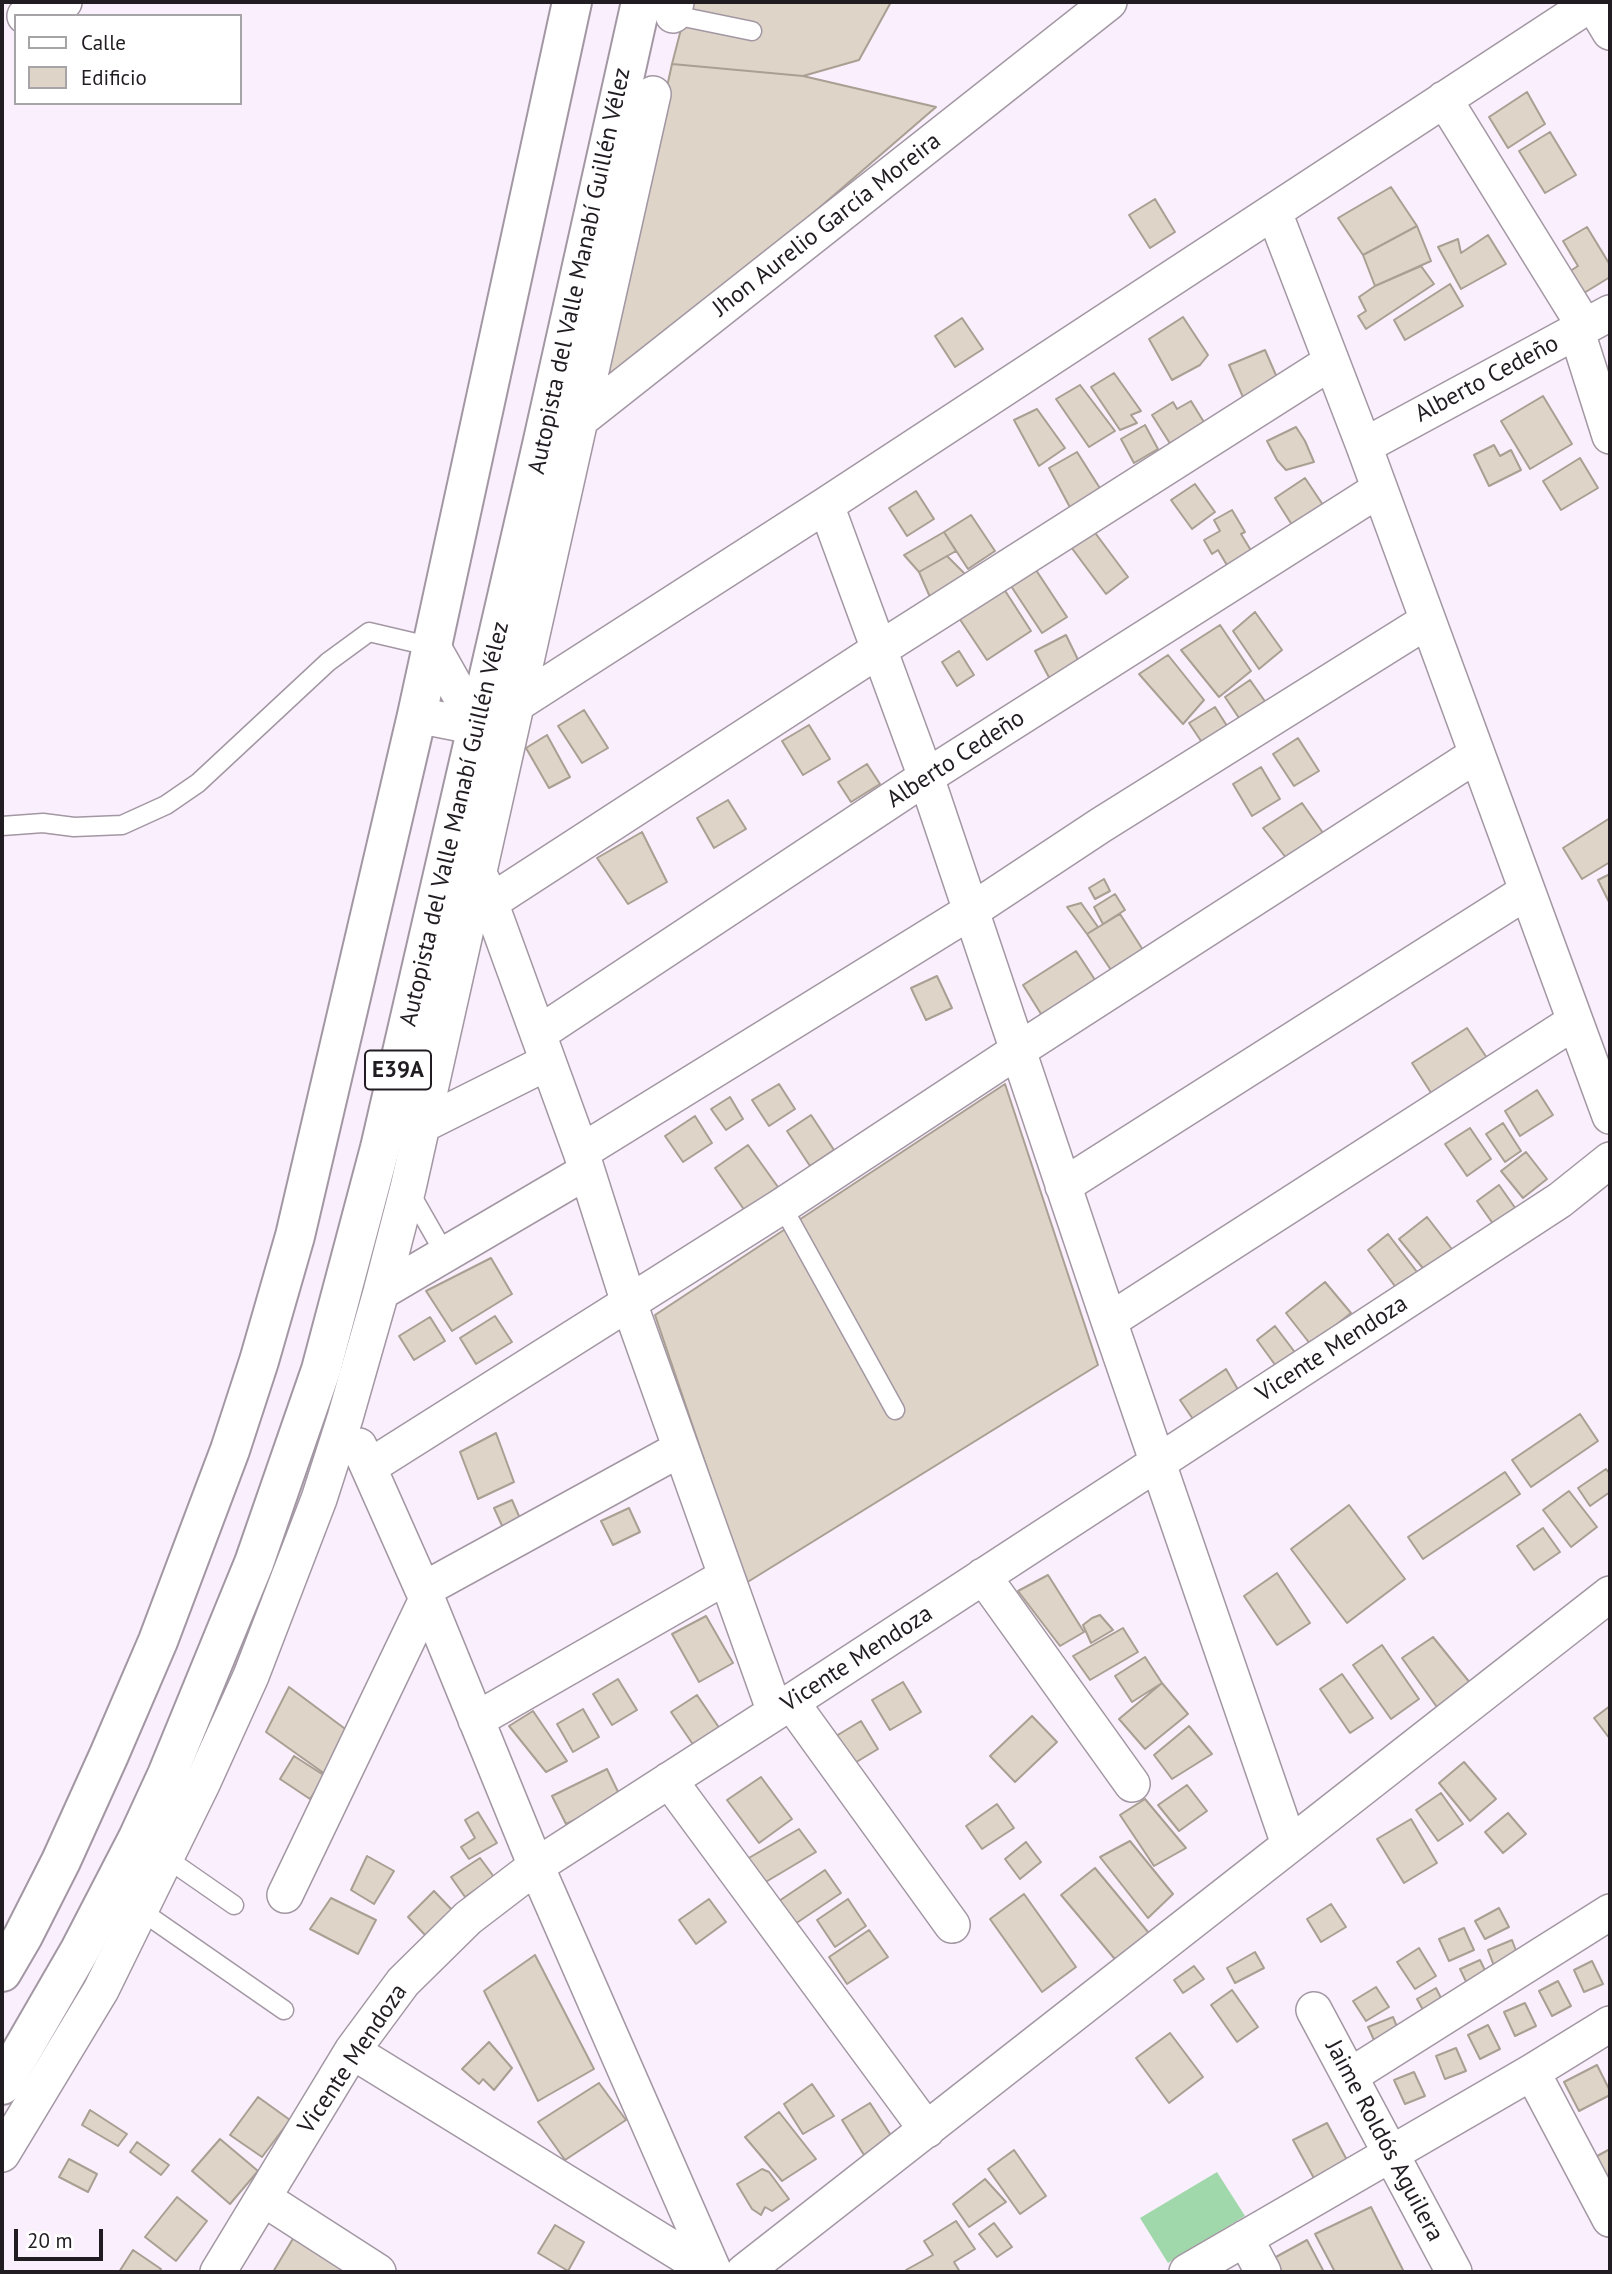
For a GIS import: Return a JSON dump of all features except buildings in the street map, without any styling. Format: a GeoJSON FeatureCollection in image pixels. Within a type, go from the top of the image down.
{"type":"FeatureCollection","features":[{"type":"Feature","properties":{"kind":"main road","name":"E39A"},"geometry":{"type":"LineString","coordinates":[[2,1972],[61,1861],[142,1679],[196,1542],[259,1361],[295,1236],[433,647],[572,2]]}},
{"type":"Feature","properties":{"kind":"main road","name":"Autopista del Valle Manabí Guillén Vélez"},"geometry":{"type":"LineString","coordinates":[[2,2085],[80,1950],[127,1901],[138,1838],[195,1711],[254,1563],[321,1370],[380,1148],[542,445],[657,6]]}},
{"type":"Feature","properties":{"kind":"street"},"geometry":{"type":"LineString","coordinates":[[19,14],[64,2]]}},
{"type":"Feature","properties":{"kind":"street","name":"Jhon Aurelio García Moreira"},"geometry":{"type":"LineString","coordinates":[[542,445],[578,422],[1109,2]]}},
{"type":"Feature","properties":{"kind":"street"},"geometry":{"type":"LineString","coordinates":[[417,715],[478,727],[826,505],[1592,2],[1610,32]]}},
{"type":"Feature","properties":{"kind":"street"},"geometry":{"type":"LineString","coordinates":[[2,2154],[101,1990],[127,1901],[251,1676],[319,1499],[345,1418],[382,1292],[480,897],[515,705],[653,94]]}},
{"type":"Feature","properties":{"kind":"street"},"geometry":{"type":"LineString","coordinates":[[1444,99],[1591,324],[1610,436]]}},
{"type":"Feature","properties":{"kind":"street"},"geometry":{"type":"LineString","coordinates":[[1274,212],[1364,446],[1610,1116]]}},
{"type":"Feature","properties":{"kind":"street","name":"Alberto Cedeño"},"geometry":{"type":"LineString","coordinates":[[1364,446],[1591,324]]}},
{"type":"Feature","properties":{"kind":"street"},"geometry":{"type":"LineString","coordinates":[[480,897],[880,649],[1331,362]]}},
{"type":"Feature","properties":{"kind":"street","name":"Alberto Cedeño"},"geometry":{"type":"LineString","coordinates":[[380,1148],[422,1125],[543,1048],[926,777],[1378,490]]}},
{"type":"Feature","properties":{"kind":"street"},"geometry":{"type":"LineString","coordinates":[[826,505],[926,777],[1109,1321],[1290,1844]]}},
{"type":"Feature","properties":{"kind":"street"},"geometry":{"type":"LineString","coordinates":[[382,1292],[445,1254],[1112,818],[1427,621]]}},
{"type":"Feature","properties":{"kind":"street"},"geometry":{"type":"LineString","coordinates":[[433,647],[478,727]]}},
{"type":"Feature","properties":{"kind":"street"},"geometry":{"type":"LineString","coordinates":[[369,1467],[782,1206],[1476,755]]}},
{"type":"Feature","properties":{"kind":"street"},"geometry":{"type":"LineString","coordinates":[[1063,1186],[1526,892]]}},
{"type":"Feature","properties":{"kind":"street"},"geometry":{"type":"LineString","coordinates":[[480,897],[543,1048],[584,1161],[629,1303],[725,1577],[783,1707],[952,1925]]}},
{"type":"Feature","properties":{"kind":"street"},"geometry":{"type":"LineString","coordinates":[[1109,1321],[1574,1023]]}},
{"type":"Feature","properties":{"kind":"street","name":"Vicente Mendoza"},"geometry":{"type":"LineString","coordinates":[[218,2272],[352,2051],[404,1982],[468,1918],[536,1866],[1560,1200],[1610,1160]]}},
{"type":"Feature","properties":{"kind":"street"},"geometry":{"type":"LineString","coordinates":[[321,1370],[369,1467],[425,1595],[536,1866],[713,2272]]}},
{"type":"Feature","properties":{"kind":"street"},"geometry":{"type":"LineString","coordinates":[[285,1895],[425,1595],[680,1449]]}},
{"type":"Feature","properties":{"kind":"street"},"geometry":{"type":"LineString","coordinates":[[983,1576],[1132,1784]]}},
{"type":"Feature","properties":{"kind":"street"},"geometry":{"type":"LineString","coordinates":[[476,1720],[725,1577]]}},
{"type":"Feature","properties":{"kind":"street"},"geometry":{"type":"LineString","coordinates":[[744,2272],[1610,1594]]}},
{"type":"Feature","properties":{"kind":"street"},"geometry":{"type":"LineString","coordinates":[[669,1780],[927,2130]]}},
{"type":"Feature","properties":{"kind":"street"},"geometry":{"type":"LineString","coordinates":[[1350,2076],[1610,1912]]}},
{"type":"Feature","properties":{"kind":"street","name":"Jaime Roldós Aguilera"},"geometry":{"type":"LineString","coordinates":[[1314,2011],[1454,2272]]}},
{"type":"Feature","properties":{"kind":"street"},"geometry":{"type":"LineString","coordinates":[[1187,2272],[1610,2024]]}},
{"type":"Feature","properties":{"kind":"street"},"geometry":{"type":"LineString","coordinates":[[352,2051],[713,2272]]}},
{"type":"Feature","properties":{"kind":"street"},"geometry":{"type":"LineString","coordinates":[[1532,2072],[1610,2219]]}},
{"type":"Feature","properties":{"kind":"street"},"geometry":{"type":"LineString","coordinates":[[263,2198],[378,2272]]}},
{"type":"Feature","properties":{"kind":"street"},"geometry":{"type":"LineString","coordinates":[[1245,2238],[1263,2272]]}},
{"type":"Feature","properties":{"kind":"lane"},"geometry":{"type":"LineString","coordinates":[[657,6],[751,31]]}},
{"type":"Feature","properties":{"kind":"lane"},"geometry":{"type":"LineString","coordinates":[[2,826],[43,823],[74,827],[122,825],[166,805],[198,783],[328,662],[369,632],[433,647]]}},
{"type":"Feature","properties":{"kind":"lane"},"geometry":{"type":"LineString","coordinates":[[408,1188],[445,1254]]}},
{"type":"Feature","properties":{"kind":"lane"},"geometry":{"type":"LineString","coordinates":[[782,1206],[895,1410]]}},
{"type":"Feature","properties":{"kind":"lane"},"geometry":{"type":"LineString","coordinates":[[138,1838],[234,1905]]}},
{"type":"Feature","properties":{"kind":"lane"},"geometry":{"type":"LineString","coordinates":[[127,1901],[284,2010]]}},
{"type":"Feature","properties":{"kind":"green space"},"geometry":{"type":"Polygon","coordinates":[[[1217,2172],[1245,2216],[1168,2263],[1140,2218],[1217,2172]]]}}]}
